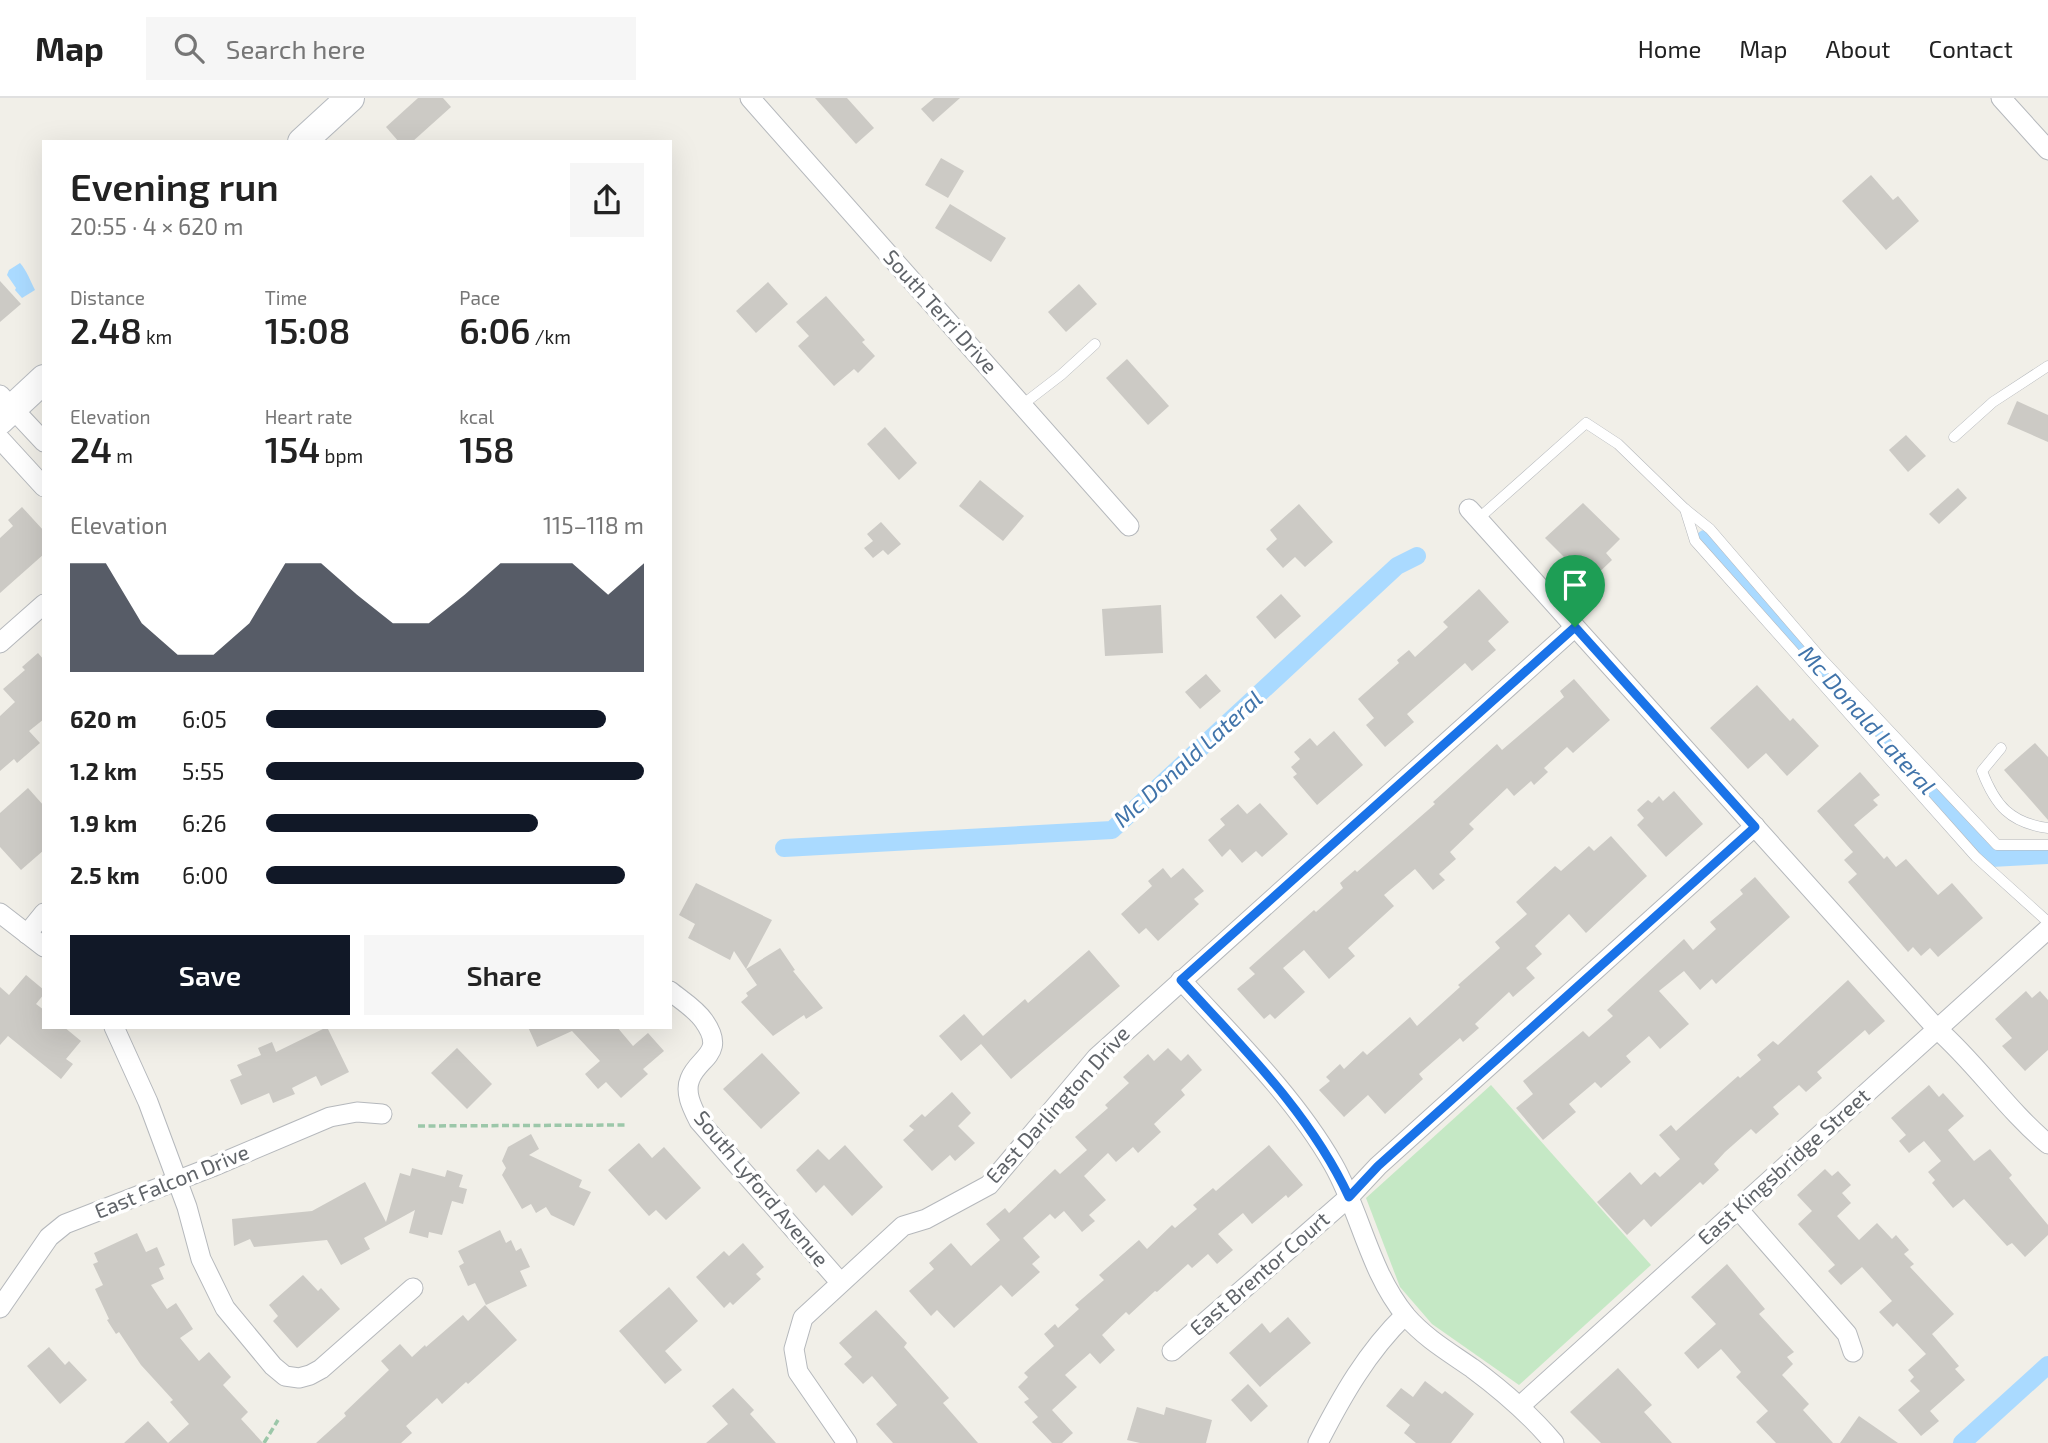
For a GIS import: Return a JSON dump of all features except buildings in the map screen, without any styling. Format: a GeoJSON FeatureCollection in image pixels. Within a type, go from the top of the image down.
{"type":"FeatureCollection","features":[{"type":"Feature","properties":{"kind":"main road"},"geometry":{"type":"LineString","coordinates":[[304,140],[350,98]]}},
{"type":"Feature","properties":{"kind":"main road"},"geometry":{"type":"LineString","coordinates":[[4,407],[42,380]]}},
{"type":"Feature","properties":{"kind":"street","name":"South Terri Drive"},"geometry":{"type":"LineString","coordinates":[[750,98],[1129,527]]}},
{"type":"Feature","properties":{"kind":"street"},"geometry":{"type":"LineString","coordinates":[[2001,98],[2048,150]]}},
{"type":"Feature","properties":{"kind":"street"},"geometry":{"type":"LineString","coordinates":[[4,407],[42,440]]}},
{"type":"Feature","properties":{"kind":"street"},"geometry":{"type":"LineString","coordinates":[[0,439],[42,485]]}},
{"type":"Feature","properties":{"kind":"street"},"geometry":{"type":"LineString","coordinates":[[1473,514],[1937,1029],[2048,1144]]}},
{"type":"Feature","properties":{"kind":"street"},"geometry":{"type":"LineString","coordinates":[[0,643],[42,606]]}},
{"type":"Feature","properties":{"kind":"street","name":"East Darlington Drive"},"geometry":{"type":"LineString","coordinates":[[847,1443],[798,1372],[794,1349],[803,1318],[902,1226],[926,1219],[989,1185],[1097,1057],[1575,627]]}},
{"type":"Feature","properties":{"kind":"street","name":"East Brentor Court"},"geometry":{"type":"LineString","coordinates":[[1172,1351],[1349,1197],[1378,1166],[1755,827]]}},
{"type":"Feature","properties":{"kind":"street"},"geometry":{"type":"LineString","coordinates":[[0,913],[42,945]]}},
{"type":"Feature","properties":{"kind":"street"},"geometry":{"type":"LineString","coordinates":[[27,934],[42,915]]}},
{"type":"Feature","properties":{"kind":"street","name":"East Kingsbridge Street"},"geometry":{"type":"LineString","coordinates":[[1520,1406],[2048,929]]}},
{"type":"Feature","properties":{"kind":"street"},"geometry":{"type":"LineString","coordinates":[[1181,980],[1241,1045],[1313,1132],[1334,1165],[1349,1197],[1381,1279],[1405,1315],[1431,1341],[1479,1373],[1520,1406],[1554,1443]]}},
{"type":"Feature","properties":{"kind":"street","name":"South Lyford Avenue"},"geometry":{"type":"LineString","coordinates":[[672,993],[703,1020],[711,1037],[711,1052],[690,1079],[689,1102],[699,1121],[840,1282]]}},
{"type":"Feature","properties":{"kind":"street"},"geometry":{"type":"LineString","coordinates":[[115,1029],[148,1102],[177,1180],[201,1259],[225,1308],[273,1366],[285,1376],[299,1378],[321,1369],[413,1288]]}},
{"type":"Feature","properties":{"kind":"street","name":"East Falcon Drive"},"geometry":{"type":"LineString","coordinates":[[0,1308],[49,1237],[65,1224],[330,1117],[356,1112],[382,1114]]}},
{"type":"Feature","properties":{"kind":"street"},"geometry":{"type":"LineString","coordinates":[[1738,1209],[1847,1334],[1853,1352]]}},
{"type":"Feature","properties":{"kind":"street"},"geometry":{"type":"LineString","coordinates":[[1318,1443],[1348,1387],[1383,1336],[1405,1315]]}},
{"type":"Feature","properties":{"kind":"lane"},"geometry":{"type":"LineString","coordinates":[[1022,405],[1052,383],[1095,344]]}},
{"type":"Feature","properties":{"kind":"lane"},"geometry":{"type":"LineString","coordinates":[[1954,437],[1993,402],[2048,366]]}},
{"type":"Feature","properties":{"kind":"lane"},"geometry":{"type":"LineString","coordinates":[[1473,514],[1586,423],[1618,444],[1685,509],[1710,529],[1821,658],[1997,845],[2048,845]]}},
{"type":"Feature","properties":{"kind":"lane"},"geometry":{"type":"LineString","coordinates":[[1685,509],[1695,541],[1976,857],[2048,922]]}},
{"type":"Feature","properties":{"kind":"lane"},"geometry":{"type":"LineString","coordinates":[[2001,748],[1982,771],[1990,793],[2006,812],[2024,823],[2048,828]]}},
{"type":"Feature","properties":{"kind":"path"},"geometry":{"type":"LineString","coordinates":[[418,1126],[628,1125]]}},
{"type":"Feature","properties":{"kind":"path"},"geometry":{"type":"LineString","coordinates":[[264,1443],[278,1420]]}},
{"type":"Feature","properties":{"kind":"green space"},"geometry":{"type":"Polygon","coordinates":[[[1491,1085],[1651,1265],[1519,1385],[1432,1324],[1400,1287],[1366,1198],[1491,1085]]]}},
{"type":"Feature","properties":{"kind":"water"},"geometry":{"type":"Polygon","coordinates":[[[20,263],[35,290],[22,298],[7,275],[9,270],[20,263]]]}},
{"type":"Feature","properties":{"kind":"waterway","name":"Mc Donald Lateral"},"geometry":{"type":"LineString","coordinates":[[1705,539],[1991,858],[2048,855]]}},
{"type":"Feature","properties":{"kind":"waterway","name":"Mc Donald Lateral"},"geometry":{"type":"LineString","coordinates":[[784,848],[1112,830],[1397,566],[1417,556]]}},
{"type":"Feature","properties":{"kind":"waterway"},"geometry":{"type":"LineString","coordinates":[[1962,1443],[2048,1365]]}},
{"type":"Feature","properties":{"kind":"route"},"geometry":{"type":"LineString","coordinates":[[1575,627],[1755,827],[1378,1166],[1349,1197],[1334,1165],[1313,1132],[1241,1045],[1181,980],[1575,627]]}}]}
